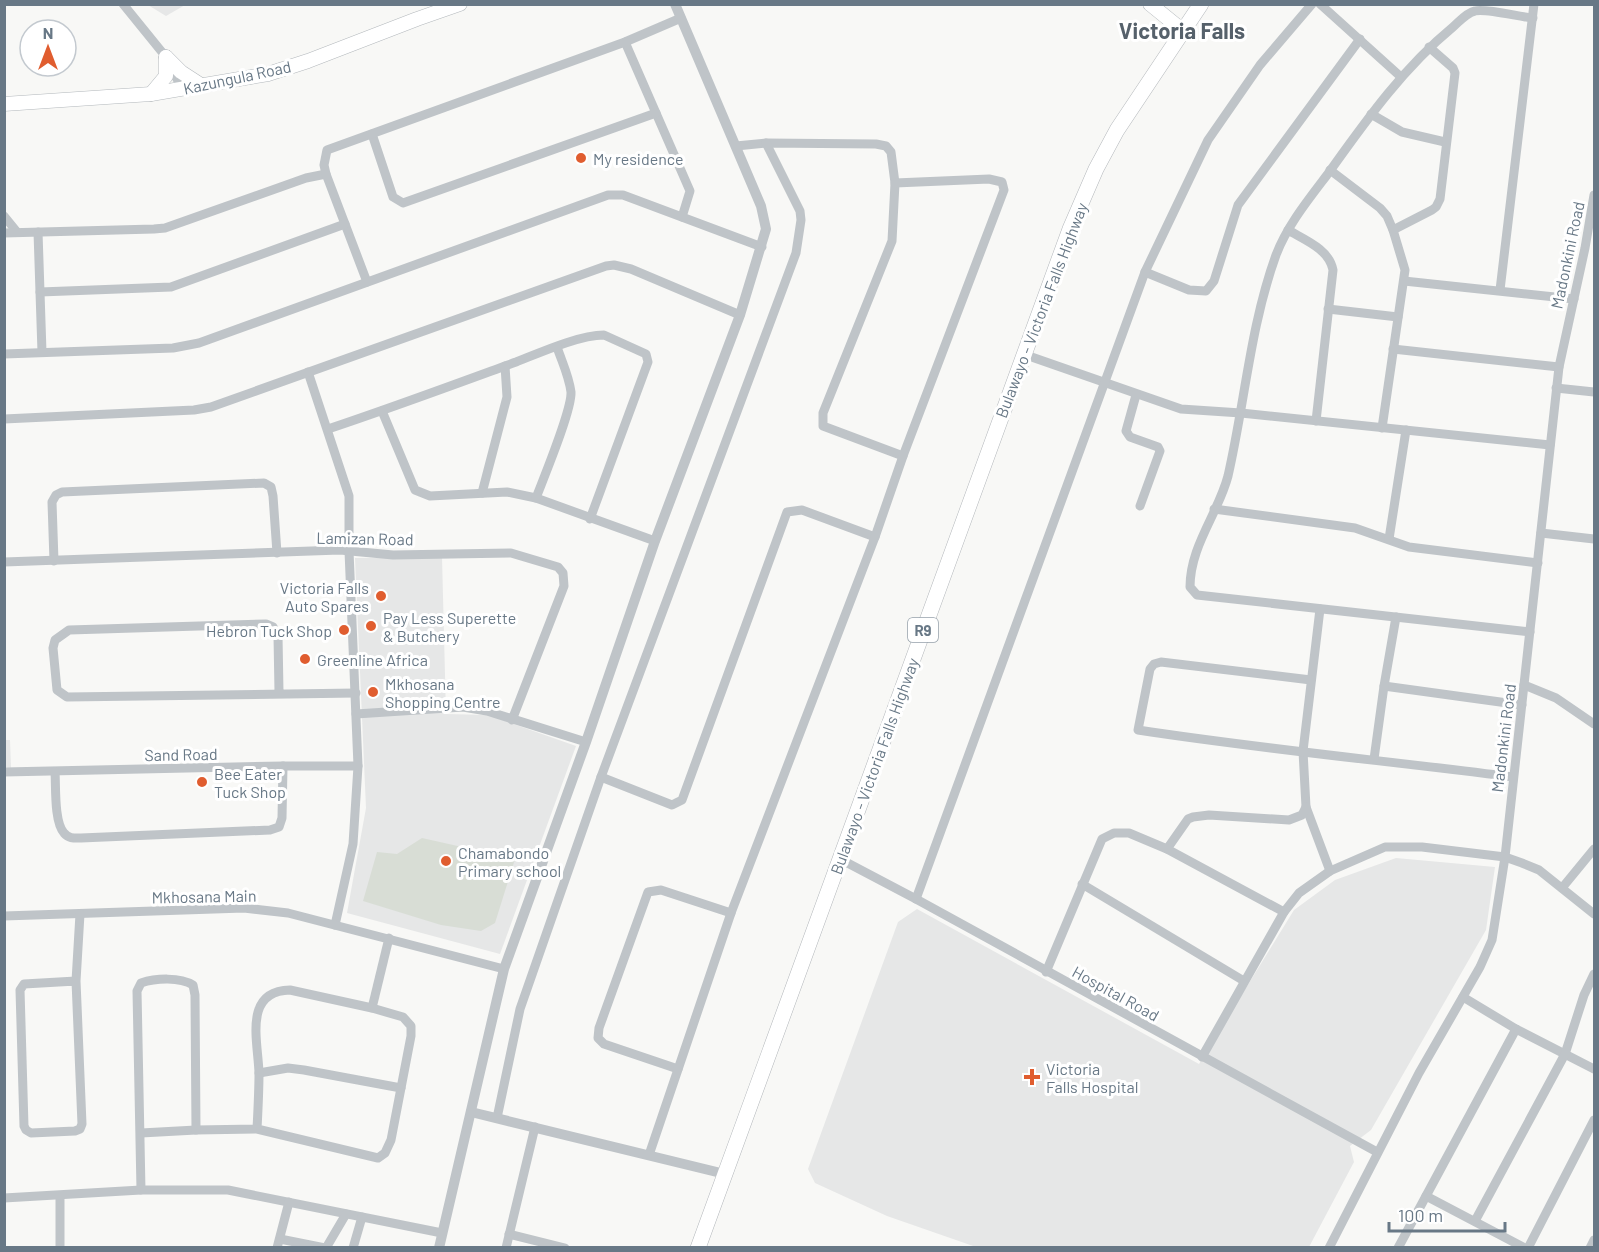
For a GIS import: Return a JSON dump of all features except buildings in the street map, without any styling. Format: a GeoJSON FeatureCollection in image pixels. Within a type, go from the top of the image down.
{"type":"FeatureCollection","features":[{"type":"Feature","properties":{"kind":"highway","name":"R9"},"geometry":{"type":"LineString","coordinates":[[1182,30],[1201,4]]}},
{"type":"Feature","properties":{"kind":"highway","name":"Bulawayo - Victoria Falls Highway"},"geometry":{"type":"LineString","coordinates":[[698,1248],[1070,229],[1096,169],[1117,130],[1182,30]]}},
{"type":"Feature","properties":{"kind":"main road","name":"Kazungula Road"},"geometry":{"type":"LineString","coordinates":[[4,104],[151,94],[268,74],[460,4]]}},
{"type":"Feature","properties":{"kind":"main road"},"geometry":{"type":"LineString","coordinates":[[1150,4],[1182,30]]}},
{"type":"Feature","properties":{"kind":"main road"},"geometry":{"type":"LineString","coordinates":[[166,57],[201,85]]}},
{"type":"Feature","properties":{"kind":"main road"},"geometry":{"type":"LineString","coordinates":[[151,94],[165,76],[166,57]]}},
{"type":"Feature","properties":{"kind":"street"},"geometry":{"type":"LineString","coordinates":[[123,4],[166,57],[182,89]]}},
{"type":"Feature","properties":{"kind":"street"},"geometry":{"type":"LineString","coordinates":[[439,1248],[504,969],[586,742],[655,541],[740,315],[766,229],[765,217],[675,4]]}},
{"type":"Feature","properties":{"kind":"street"},"geometry":{"type":"LineString","coordinates":[[916,899],[1144,272],[1208,140],[1260,65],[1312,4]]}},
{"type":"Feature","properties":{"kind":"street"},"geometry":{"type":"LineString","coordinates":[[1320,4],[1401,78]]}},
{"type":"Feature","properties":{"kind":"street"},"geometry":{"type":"LineString","coordinates":[[1500,290],[1534,4]]}},
{"type":"Feature","properties":{"kind":"street"},"geometry":{"type":"LineString","coordinates":[[1530,632],[1197,595],[1190,587],[1190,575],[1196,551],[1227,479],[1260,304],[1288,230],[1371,114],[1429,47],[1475,11],[1533,18]]}},
{"type":"Feature","properties":{"kind":"street"},"geometry":{"type":"LineString","coordinates":[[367,282],[326,174],[324,165],[327,150],[625,42],[681,18]]}},
{"type":"Feature","properties":{"kind":"street"},"geometry":{"type":"LineString","coordinates":[[1144,272],[1189,290],[1206,291],[1214,281],[1238,205],[1360,39]]}},
{"type":"Feature","properties":{"kind":"street"},"geometry":{"type":"LineString","coordinates":[[625,42],[690,191],[682,217]]}},
{"type":"Feature","properties":{"kind":"street"},"geometry":{"type":"LineString","coordinates":[[1393,230],[1437,207],[1440,196],[1454,70],[1429,47]]}},
{"type":"Feature","properties":{"kind":"street"},"geometry":{"type":"LineString","coordinates":[[372,134],[393,197],[403,203],[656,113]]}},
{"type":"Feature","properties":{"kind":"street"},"geometry":{"type":"LineString","coordinates":[[1371,114],[1402,132],[1445,142]]}},
{"type":"Feature","properties":{"kind":"street"},"geometry":{"type":"LineString","coordinates":[[736,146],[766,143],[876,144],[886,146],[891,152],[895,183],[892,241],[823,413],[823,426],[903,456]]}},
{"type":"Feature","properties":{"kind":"street"},"geometry":{"type":"LineString","coordinates":[[497,1118],[520,1009],[601,777],[796,253],[801,220],[800,211],[766,143]]}},
{"type":"Feature","properties":{"kind":"street"},"geometry":{"type":"LineString","coordinates":[[1330,170],[1380,208],[1387,216],[1405,270],[1382,428]]}},
{"type":"Feature","properties":{"kind":"street"},"geometry":{"type":"LineString","coordinates":[[4,232],[154,230],[306,178],[326,174]]}},
{"type":"Feature","properties":{"kind":"street"},"geometry":{"type":"LineString","coordinates":[[649,1155],[731,913],[875,537],[903,456],[1004,190],[1002,182],[989,179],[895,183]]}},
{"type":"Feature","properties":{"kind":"street"},"geometry":{"type":"LineString","coordinates":[[4,354],[173,348],[199,343],[608,195],[623,195],[762,247]]}},
{"type":"Feature","properties":{"kind":"street","name":"Madonkini Road"},"geometry":{"type":"LineString","coordinates":[[1333,1246],[1377,1152],[1480,967],[1492,940],[1505,857],[1556,388],[1574,299],[1590,249],[1594,195]]}},
{"type":"Feature","properties":{"kind":"street"},"geometry":{"type":"LineString","coordinates":[[4,216],[16,232]]}},
{"type":"Feature","properties":{"kind":"street"},"geometry":{"type":"LineString","coordinates":[[40,292],[171,287],[345,224]]}},
{"type":"Feature","properties":{"kind":"street"},"geometry":{"type":"LineString","coordinates":[[1288,230],[1323,251],[1331,260],[1333,270],[1316,421]]}},
{"type":"Feature","properties":{"kind":"street"},"geometry":{"type":"LineString","coordinates":[[38,232],[42,352]]}},
{"type":"Feature","properties":{"kind":"street"},"geometry":{"type":"LineString","coordinates":[[4,419],[194,411],[211,407],[606,266],[615,265],[631,269],[740,315]]}},
{"type":"Feature","properties":{"kind":"street"},"geometry":{"type":"LineString","coordinates":[[1404,281],[1574,299]]}},
{"type":"Feature","properties":{"kind":"street"},"geometry":{"type":"LineString","coordinates":[[1328,309],[1398,317]]}},
{"type":"Feature","properties":{"kind":"street"},"geometry":{"type":"LineString","coordinates":[[328,429],[556,347],[596,334],[604,334],[646,354],[648,358],[590,519]]}},
{"type":"Feature","properties":{"kind":"street"},"geometry":{"type":"LineString","coordinates":[[536,498],[567,413],[571,394],[568,376],[556,347]]}},
{"type":"Feature","properties":{"kind":"street"},"geometry":{"type":"LineString","coordinates":[[1393,349],[1559,367]]}},
{"type":"Feature","properties":{"kind":"street"},"geometry":{"type":"LineString","coordinates":[[1023,354],[1181,409],[1241,413],[1550,445]]}},
{"type":"Feature","properties":{"kind":"street"},"geometry":{"type":"LineString","coordinates":[[482,493],[507,397],[505,366]]}},
{"type":"Feature","properties":{"kind":"street"},"geometry":{"type":"LineString","coordinates":[[308,372],[349,496],[349,551],[358,766],[353,844],[335,925]]}},
{"type":"Feature","properties":{"kind":"street"},"geometry":{"type":"LineString","coordinates":[[1556,388],[1594,392]]}},
{"type":"Feature","properties":{"kind":"street"},"geometry":{"type":"LineString","coordinates":[[1136,395],[1126,431],[1130,437],[1158,447],[1160,451],[1140,506]]}},
{"type":"Feature","properties":{"kind":"street"},"geometry":{"type":"LineString","coordinates":[[382,411],[415,490],[430,496],[507,492],[536,498],[655,541]]}},
{"type":"Feature","properties":{"kind":"street"},"geometry":{"type":"LineString","coordinates":[[1389,539],[1406,430]]}},
{"type":"Feature","properties":{"kind":"street"},"geometry":{"type":"LineString","coordinates":[[54,561],[52,502],[56,495],[62,492],[264,483],[271,487],[273,496],[277,553]]}},
{"type":"Feature","properties":{"kind":"street"},"geometry":{"type":"LineString","coordinates":[[1214,509],[1355,528],[1409,547],[1538,563]]}},
{"type":"Feature","properties":{"kind":"street"},"geometry":{"type":"LineString","coordinates":[[601,777],[672,806],[682,800],[788,512],[802,510],[875,537]]}},
{"type":"Feature","properties":{"kind":"street"},"geometry":{"type":"LineString","coordinates":[[1542,533],[1594,539]]}},
{"type":"Feature","properties":{"kind":"street","name":"Lamizan Road"},"geometry":{"type":"LineString","coordinates":[[4,562],[349,551],[393,555],[511,553],[558,567],[563,573],[564,586],[512,720]]}},
{"type":"Feature","properties":{"kind":"street"},"geometry":{"type":"LineString","coordinates":[[1320,609],[1303,752],[1306,807],[1330,871]]}},
{"type":"Feature","properties":{"kind":"street"},"geometry":{"type":"LineString","coordinates":[[1374,759],[1396,617]]}},
{"type":"Feature","properties":{"kind":"street"},"geometry":{"type":"LineString","coordinates":[[279,692],[278,636],[273,627],[266,624],[69,630],[55,640],[53,648],[57,690],[67,697],[279,692],[356,693]]}},
{"type":"Feature","properties":{"kind":"street"},"geometry":{"type":"LineString","coordinates":[[1311,681],[1161,662],[1154,664],[1150,669],[1138,730],[1209,741],[1513,777]]}},
{"type":"Feature","properties":{"kind":"street"},"geometry":{"type":"LineString","coordinates":[[1524,685],[1556,698],[1594,724]]}},
{"type":"Feature","properties":{"kind":"street"},"geometry":{"type":"LineString","coordinates":[[1384,686],[1522,705]]}},
{"type":"Feature","properties":{"kind":"street"},"geometry":{"type":"LineString","coordinates":[[356,714],[463,707],[487,711],[586,742]]}},
{"type":"Feature","properties":{"kind":"street"},"geometry":{"type":"LineString","coordinates":[[56,772],[59,823],[64,833],[71,838],[270,830],[279,826],[282,818],[283,766]]}},
{"type":"Feature","properties":{"kind":"street","name":"Sand Road"},"geometry":{"type":"LineString","coordinates":[[4,772],[358,766]]}},
{"type":"Feature","properties":{"kind":"street"},"geometry":{"type":"LineString","coordinates":[[1167,849],[1188,819],[1193,816],[1289,820],[1302,815],[1306,807]]}},
{"type":"Feature","properties":{"kind":"street"},"geometry":{"type":"LineString","coordinates":[[1047,972],[1102,839],[1108,835],[1129,833],[1167,849],[1284,912]]}},
{"type":"Feature","properties":{"kind":"street"},"geometry":{"type":"LineString","coordinates":[[1202,1057],[1284,912],[1299,893],[1330,871],[1384,847],[1422,847],[1505,857],[1539,870],[1594,914]]}},
{"type":"Feature","properties":{"kind":"street"},"geometry":{"type":"LineString","coordinates":[[1562,888],[1594,849]]}},
{"type":"Feature","properties":{"kind":"street","name":"Hospital Road"},"geometry":{"type":"LineString","coordinates":[[840,859],[1377,1152]]}},
{"type":"Feature","properties":{"kind":"street"},"geometry":{"type":"LineString","coordinates":[[1082,884],[1244,981]]}},
{"type":"Feature","properties":{"kind":"street"},"geometry":{"type":"LineString","coordinates":[[678,1069],[604,1044],[598,1038],[599,1028],[648,892],[661,890],[731,913]]}},
{"type":"Feature","properties":{"kind":"street","name":"Mkhosana Main"},"geometry":{"type":"LineString","coordinates":[[4,916],[243,908],[288,913],[504,969]]}},
{"type":"Feature","properties":{"kind":"street"},"geometry":{"type":"LineString","coordinates":[[76,981],[33,982],[24,984],[20,990],[24,1126],[31,1133],[75,1131],[80,1129],[82,1124],[76,981],[80,914]]}},
{"type":"Feature","properties":{"kind":"street"},"geometry":{"type":"LineString","coordinates":[[372,1008],[389,938]]}},
{"type":"Feature","properties":{"kind":"street"},"geometry":{"type":"LineString","coordinates":[[1475,1221],[1565,1054],[1584,994],[1594,974]]}},
{"type":"Feature","properties":{"kind":"street"},"geometry":{"type":"LineString","coordinates":[[141,1190],[137,992],[141,983],[150,980],[185,980],[193,985],[196,1130]]}},
{"type":"Feature","properties":{"kind":"street"},"geometry":{"type":"LineString","coordinates":[[141,1133],[257,1129],[378,1158],[385,1153],[391,1140],[411,1026],[403,1017],[290,990],[268,995],[259,1007],[255,1018],[259,1073],[257,1129]]}},
{"type":"Feature","properties":{"kind":"street"},"geometry":{"type":"LineString","coordinates":[[1463,997],[1516,1029],[1594,1069]]}},
{"type":"Feature","properties":{"kind":"street"},"geometry":{"type":"LineString","coordinates":[[1401,1246],[1516,1029]]}},
{"type":"Feature","properties":{"kind":"street"},"geometry":{"type":"LineString","coordinates":[[259,1073],[288,1068],[401,1088]]}},
{"type":"Feature","properties":{"kind":"street"},"geometry":{"type":"LineString","coordinates":[[471,1112],[725,1174]]}},
{"type":"Feature","properties":{"kind":"street"},"geometry":{"type":"LineString","coordinates":[[1426,1196],[1526,1248],[1594,1120]]}},
{"type":"Feature","properties":{"kind":"street"},"geometry":{"type":"LineString","coordinates":[[506,1248],[535,1127]]}},
{"type":"Feature","properties":{"kind":"street"},"geometry":{"type":"LineString","coordinates":[[4,1198],[141,1190],[228,1190],[442,1233]]}},
{"type":"Feature","properties":{"kind":"street"},"geometry":{"type":"LineString","coordinates":[[60,1196],[60,1248]]}},
{"type":"Feature","properties":{"kind":"street"},"geometry":{"type":"LineString","coordinates":[[290,1202],[278,1243],[326,1248],[346,1214]]}},
{"type":"Feature","properties":{"kind":"street"},"geometry":{"type":"LineString","coordinates":[[354,1248],[362,1217]]}},
{"type":"Feature","properties":{"kind":"street"},"geometry":{"type":"LineString","coordinates":[[509,1234],[565,1248]]}},
{"type":"Feature","properties":{"kind":"street"},"geometry":{"type":"LineString","coordinates":[[1590,1248],[1594,1240]]}},
{"type":"Feature","properties":{"kind":"shaded area"},"geometry":{"type":"Polygon","coordinates":[[[148,5],[185,5],[166,16],[148,5]]]}},
{"type":"Feature","properties":{"kind":"shaded area","name":"Chamabondo Primary school"},"geometry":{"type":"Polygon","coordinates":[[[442,557],[446,714],[488,715],[576,746],[500,954],[347,913],[366,808],[355,558],[442,557]]]}},
{"type":"Feature","properties":{"kind":"shaded area"},"geometry":{"type":"Polygon","coordinates":[[[5,740],[10,740],[11,768],[5,767],[5,740]]]}},
{"type":"Feature","properties":{"kind":"shaded area"},"geometry":{"type":"Polygon","coordinates":[[[422,838],[515,859],[495,923],[481,931],[441,925],[363,901],[377,852],[397,854],[422,838]]]}},
{"type":"Feature","properties":{"kind":"shaded area","name":"Victoria Falls Hospital"},"geometry":{"type":"Polygon","coordinates":[[[1396,858],[1495,867],[1486,930],[1371,1130],[1350,1146],[1354,1162],[1309,1247],[976,1247],[887,1216],[815,1183],[808,1169],[898,922],[917,909],[1199,1064],[1294,910],[1335,880],[1396,858]]]}},
{"type":"Feature","properties":{"kind":"place","name":"My residence"},"geometry":{"type":"Point","coordinates":[581,158]}},
{"type":"Feature","properties":{"kind":"place","name":"Victoria Falls Auto Spares"},"geometry":{"type":"Point","coordinates":[381,596]}},
{"type":"Feature","properties":{"kind":"place","name":"Pay Less Superette & Butchery"},"geometry":{"type":"Point","coordinates":[371,626]}},
{"type":"Feature","properties":{"kind":"place","name":"Hebron Tuck Shop"},"geometry":{"type":"Point","coordinates":[344,630]}},
{"type":"Feature","properties":{"kind":"place","name":"Greenline Africa"},"geometry":{"type":"Point","coordinates":[305,659]}},
{"type":"Feature","properties":{"kind":"place","name":"Mkhosana Shopping Centre"},"geometry":{"type":"Point","coordinates":[373,692]}},
{"type":"Feature","properties":{"kind":"place","name":"Bee Eater Tuck Shop"},"geometry":{"type":"Point","coordinates":[202,782]}},
{"type":"Feature","properties":{"kind":"place","name":"Chamabondo Primary school"},"geometry":{"type":"Point","coordinates":[446,861]}},
{"type":"Feature","properties":{"kind":"place","name":"Victoria Falls Hospital"},"geometry":{"type":"Point","coordinates":[1032,1077]}},
{"type":"Feature","properties":{"kind":"district","name":"Victoria Falls"},"geometry":{"type":"Point","coordinates":[1182,30]}}]}
